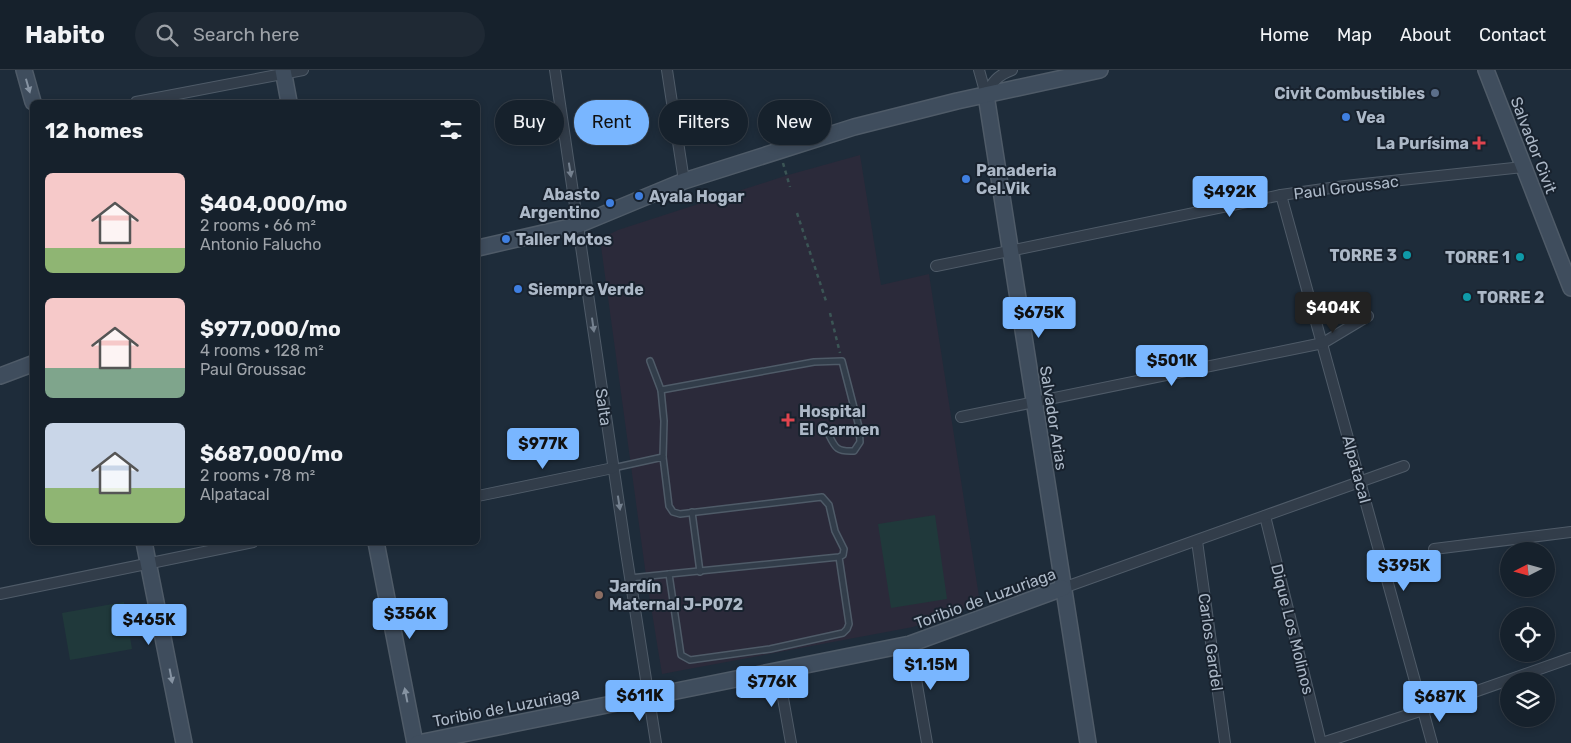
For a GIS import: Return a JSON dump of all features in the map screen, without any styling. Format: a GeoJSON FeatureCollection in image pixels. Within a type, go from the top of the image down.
{"type":"FeatureCollection","features":[{"type":"Feature","properties":{"kind":"street"},"geometry":{"type":"LineString","coordinates":[[24,70],[32,100]]}},
{"type":"Feature","properties":{"kind":"street"},"geometry":{"type":"LineString","coordinates":[[146,100],[283,72],[303,70]]}},
{"type":"Feature","properties":{"kind":"street","name":"Salta"},"geometry":{"type":"LineString","coordinates":[[555,70],[613,468],[656,743]]}},
{"type":"Feature","properties":{"kind":"street"},"geometry":{"type":"LineString","coordinates":[[667,70],[684,181]]}},
{"type":"Feature","properties":{"kind":"street","name":"Salvador Arias"},"geometry":{"type":"LineString","coordinates":[[980,70],[986,95],[1088,743]]}},
{"type":"Feature","properties":{"kind":"street"},"geometry":{"type":"LineString","coordinates":[[986,95],[992,82],[999,76],[1012,70]]}},
{"type":"Feature","properties":{"kind":"street"},"geometry":{"type":"LineString","coordinates":[[480,248],[578,224],[684,181],[854,127],[1100,70]]}},
{"type":"Feature","properties":{"kind":"street","name":"Salvador Civit"},"geometry":{"type":"LineString","coordinates":[[1486,70],[1571,288]]}},
{"type":"Feature","properties":{"kind":"street"},"geometry":{"type":"LineString","coordinates":[[283,72],[289,100]]}},
{"type":"Feature","properties":{"kind":"street","name":"Paul Groussac"},"geometry":{"type":"LineString","coordinates":[[936,266],[1281,195],[1345,186],[1523,167]]}},
{"type":"Feature","properties":{"kind":"street","name":"Alpatacal"},"geometry":{"type":"LineString","coordinates":[[1281,195],[1432,743]]}},
{"type":"Feature","properties":{"kind":"street"},"geometry":{"type":"LineString","coordinates":[[961,417],[1323,343],[1368,316]]}},
{"type":"Feature","properties":{"kind":"street"},"geometry":{"type":"LineString","coordinates":[[0,376],[30,365]]}},
{"type":"Feature","properties":{"kind":"street","name":"Toribio de Luzuriaga"},"geometry":{"type":"LineString","coordinates":[[416,743],[910,644],[1404,466]]}},
{"type":"Feature","properties":{"kind":"street"},"geometry":{"type":"LineString","coordinates":[[480,496],[613,468]]}},
{"type":"Feature","properties":{"kind":"street","name":"Dique Los Molinos"},"geometry":{"type":"LineString","coordinates":[[1265,516],[1321,743]]}},
{"type":"Feature","properties":{"kind":"street"},"geometry":{"type":"LineString","coordinates":[[1434,549],[1571,532]]}},
{"type":"Feature","properties":{"kind":"street","name":"Carlos Gardel"},"geometry":{"type":"LineString","coordinates":[[1197,541],[1225,743]]}},
{"type":"Feature","properties":{"kind":"street"},"geometry":{"type":"LineString","coordinates":[[145,545],[184,743]]}},
{"type":"Feature","properties":{"kind":"street"},"geometry":{"type":"LineString","coordinates":[[0,594],[238,545]]}},
{"type":"Feature","properties":{"kind":"street"},"geometry":{"type":"LineString","coordinates":[[377,545],[416,743]]}},
{"type":"Feature","properties":{"kind":"street"},"geometry":{"type":"LineString","coordinates":[[910,644],[927,743]]}},
{"type":"Feature","properties":{"kind":"street"},"geometry":{"type":"LineString","coordinates":[[1321,743],[1423,710],[1571,658]]}},
{"type":"Feature","properties":{"kind":"street"},"geometry":{"type":"LineString","coordinates":[[778,670],[791,743]]}},
{"type":"Feature","properties":{"kind":"lane"},"geometry":{"type":"LineString","coordinates":[[630,578],[839,558],[843,555],[844,549],[835,531],[829,505],[822,497],[680,514],[673,512],[669,506],[663,457],[664,421],[661,390],[650,361]]}},
{"type":"Feature","properties":{"kind":"lane"},"geometry":{"type":"LineString","coordinates":[[661,390],[814,362],[842,362],[859,427],[860,442],[854,451],[842,451],[835,447],[828,431]]}},
{"type":"Feature","properties":{"kind":"lane"},"geometry":{"type":"LineString","coordinates":[[613,468],[663,457]]}},
{"type":"Feature","properties":{"kind":"lane"},"geometry":{"type":"LineString","coordinates":[[692,512],[700,572]]}},
{"type":"Feature","properties":{"kind":"lane"},"geometry":{"type":"LineString","coordinates":[[670,574],[681,655],[690,660],[770,649],[843,633],[849,624],[839,558]]}},
{"type":"Feature","properties":{"kind":"path"},"geometry":{"type":"LineString","coordinates":[[779,150],[790,187]]}},
{"type":"Feature","properties":{"kind":"path"},"geometry":{"type":"LineString","coordinates":[[797,213],[827,304]]}},
{"type":"Feature","properties":{"kind":"path"},"geometry":{"type":"LineString","coordinates":[[830,313],[842,362]]}},
{"type":"Feature","properties":{"kind":"shaded area","name":"Hospital El Carmen"},"geometry":{"type":"Polygon","coordinates":[[[860,155],[881,285],[929,274],[980,603],[913,627],[662,674],[646,576],[600,239],[618,230],[788,175],[860,155]]]}},
{"type":"Feature","properties":{"kind":"green space"},"geometry":{"type":"Polygon","coordinates":[[[935,515],[947,599],[891,608],[878,524],[935,515]]]}},
{"type":"Feature","properties":{"kind":"green space"},"geometry":{"type":"Polygon","coordinates":[[[124,602],[132,649],[70,660],[62,613],[124,602]]]}},
{"type":"Feature","properties":{"kind":"place","name":"Civit Combustibles"},"geometry":{"type":"Point","coordinates":[1435,93]}},
{"type":"Feature","properties":{"kind":"place","name":"Vea"},"geometry":{"type":"Point","coordinates":[1346,117]}},
{"type":"Feature","properties":{"kind":"place","name":"La Purísima"},"geometry":{"type":"Point","coordinates":[1479,143]}},
{"type":"Feature","properties":{"kind":"place","name":"Panaderia Cel.Vik"},"geometry":{"type":"Point","coordinates":[966,179]}},
{"type":"Feature","properties":{"kind":"place","name":"Ayala Hogar"},"geometry":{"type":"Point","coordinates":[639,196]}},
{"type":"Feature","properties":{"kind":"place","name":"Abasto Argentino"},"geometry":{"type":"Point","coordinates":[610,203]}},
{"type":"Feature","properties":{"kind":"place","name":"Taller Motos"},"geometry":{"type":"Point","coordinates":[506,239]}},
{"type":"Feature","properties":{"kind":"place","name":"TORRE 3"},"geometry":{"type":"Point","coordinates":[1407,255]}},
{"type":"Feature","properties":{"kind":"place","name":"TORRE 1"},"geometry":{"type":"Point","coordinates":[1520,257]}},
{"type":"Feature","properties":{"kind":"place","name":"Siempre Verde"},"geometry":{"type":"Point","coordinates":[518,289]}},
{"type":"Feature","properties":{"kind":"place","name":"TORRE 2"},"geometry":{"type":"Point","coordinates":[1467,297]}},
{"type":"Feature","properties":{"kind":"place","name":"Hospital El Carmen"},"geometry":{"type":"Point","coordinates":[788,420]}},
{"type":"Feature","properties":{"kind":"place","name":"Jardín Maternal J-P072"},"geometry":{"type":"Point","coordinates":[599,595]}}]}
